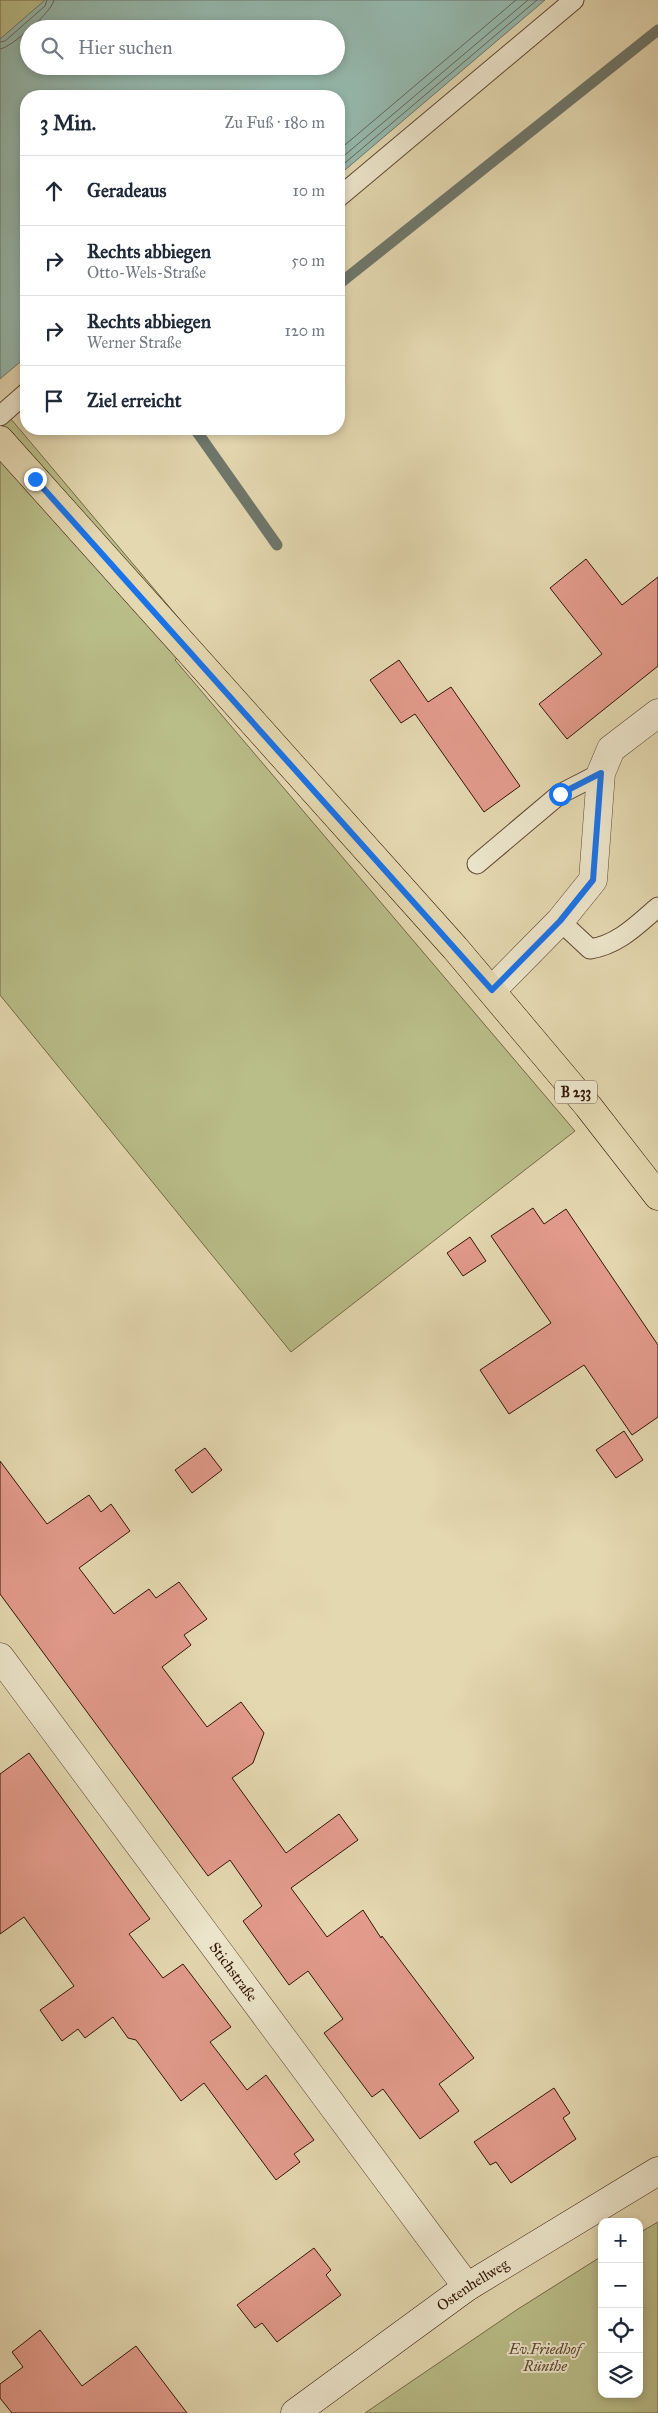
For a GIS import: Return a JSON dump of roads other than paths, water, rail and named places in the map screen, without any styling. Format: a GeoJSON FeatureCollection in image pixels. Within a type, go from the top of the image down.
{"type":"FeatureCollection","features":[{"type":"Feature","properties":{"kind":"main road","name":"B 233"},"geometry":{"type":"LineString","coordinates":[[5,445],[492,990],[588,1106],[658,1196]]}},
{"type":"Feature","properties":{"kind":"street"},"geometry":{"type":"LineString","coordinates":[[492,990],[560,921],[593,880],[601,773],[611,749],[658,714]]}},
{"type":"Feature","properties":{"kind":"street","name":"Stichstraße"},"geometry":{"type":"LineString","coordinates":[[0,1658],[467,2287]]}},
{"type":"Feature","properties":{"kind":"street","name":"Ostenhellweg"},"geometry":{"type":"LineString","coordinates":[[295,2413],[467,2287],[658,2171]]}},
{"type":"Feature","properties":{"kind":"lane"},"geometry":{"type":"LineString","coordinates":[[345,192],[574,0]]}},
{"type":"Feature","properties":{"kind":"lane"},"geometry":{"type":"LineString","coordinates":[[0,416],[20,398]]}},
{"type":"Feature","properties":{"kind":"lane"},"geometry":{"type":"LineString","coordinates":[[477,864],[560,794],[601,773]]}},
{"type":"Feature","properties":{"kind":"lane"},"geometry":{"type":"LineString","coordinates":[[560,921],[590,949],[606,947],[630,931],[658,907]]}},
{"type":"Feature","properties":{"kind":"water"},"geometry":{"type":"Polygon","coordinates":[[[45,0],[545,0],[345,170],[345,90],[20,90],[20,362],[0,379],[0,39],[20,22],[20,75],[345,75],[345,20],[22,20],[45,0]]]}},
{"type":"Feature","properties":{"kind":"waterway"},"geometry":{"type":"LineString","coordinates":[[345,279],[658,30]]}},
{"type":"Feature","properties":{"kind":"waterway"},"geometry":{"type":"LineString","coordinates":[[199,435],[277,545]]}},
{"type":"Feature","properties":{"kind":"park label","name":"Ev.Friedhof Rünthe"},"geometry":{"type":"Point","coordinates":[545,2358]}}]}
